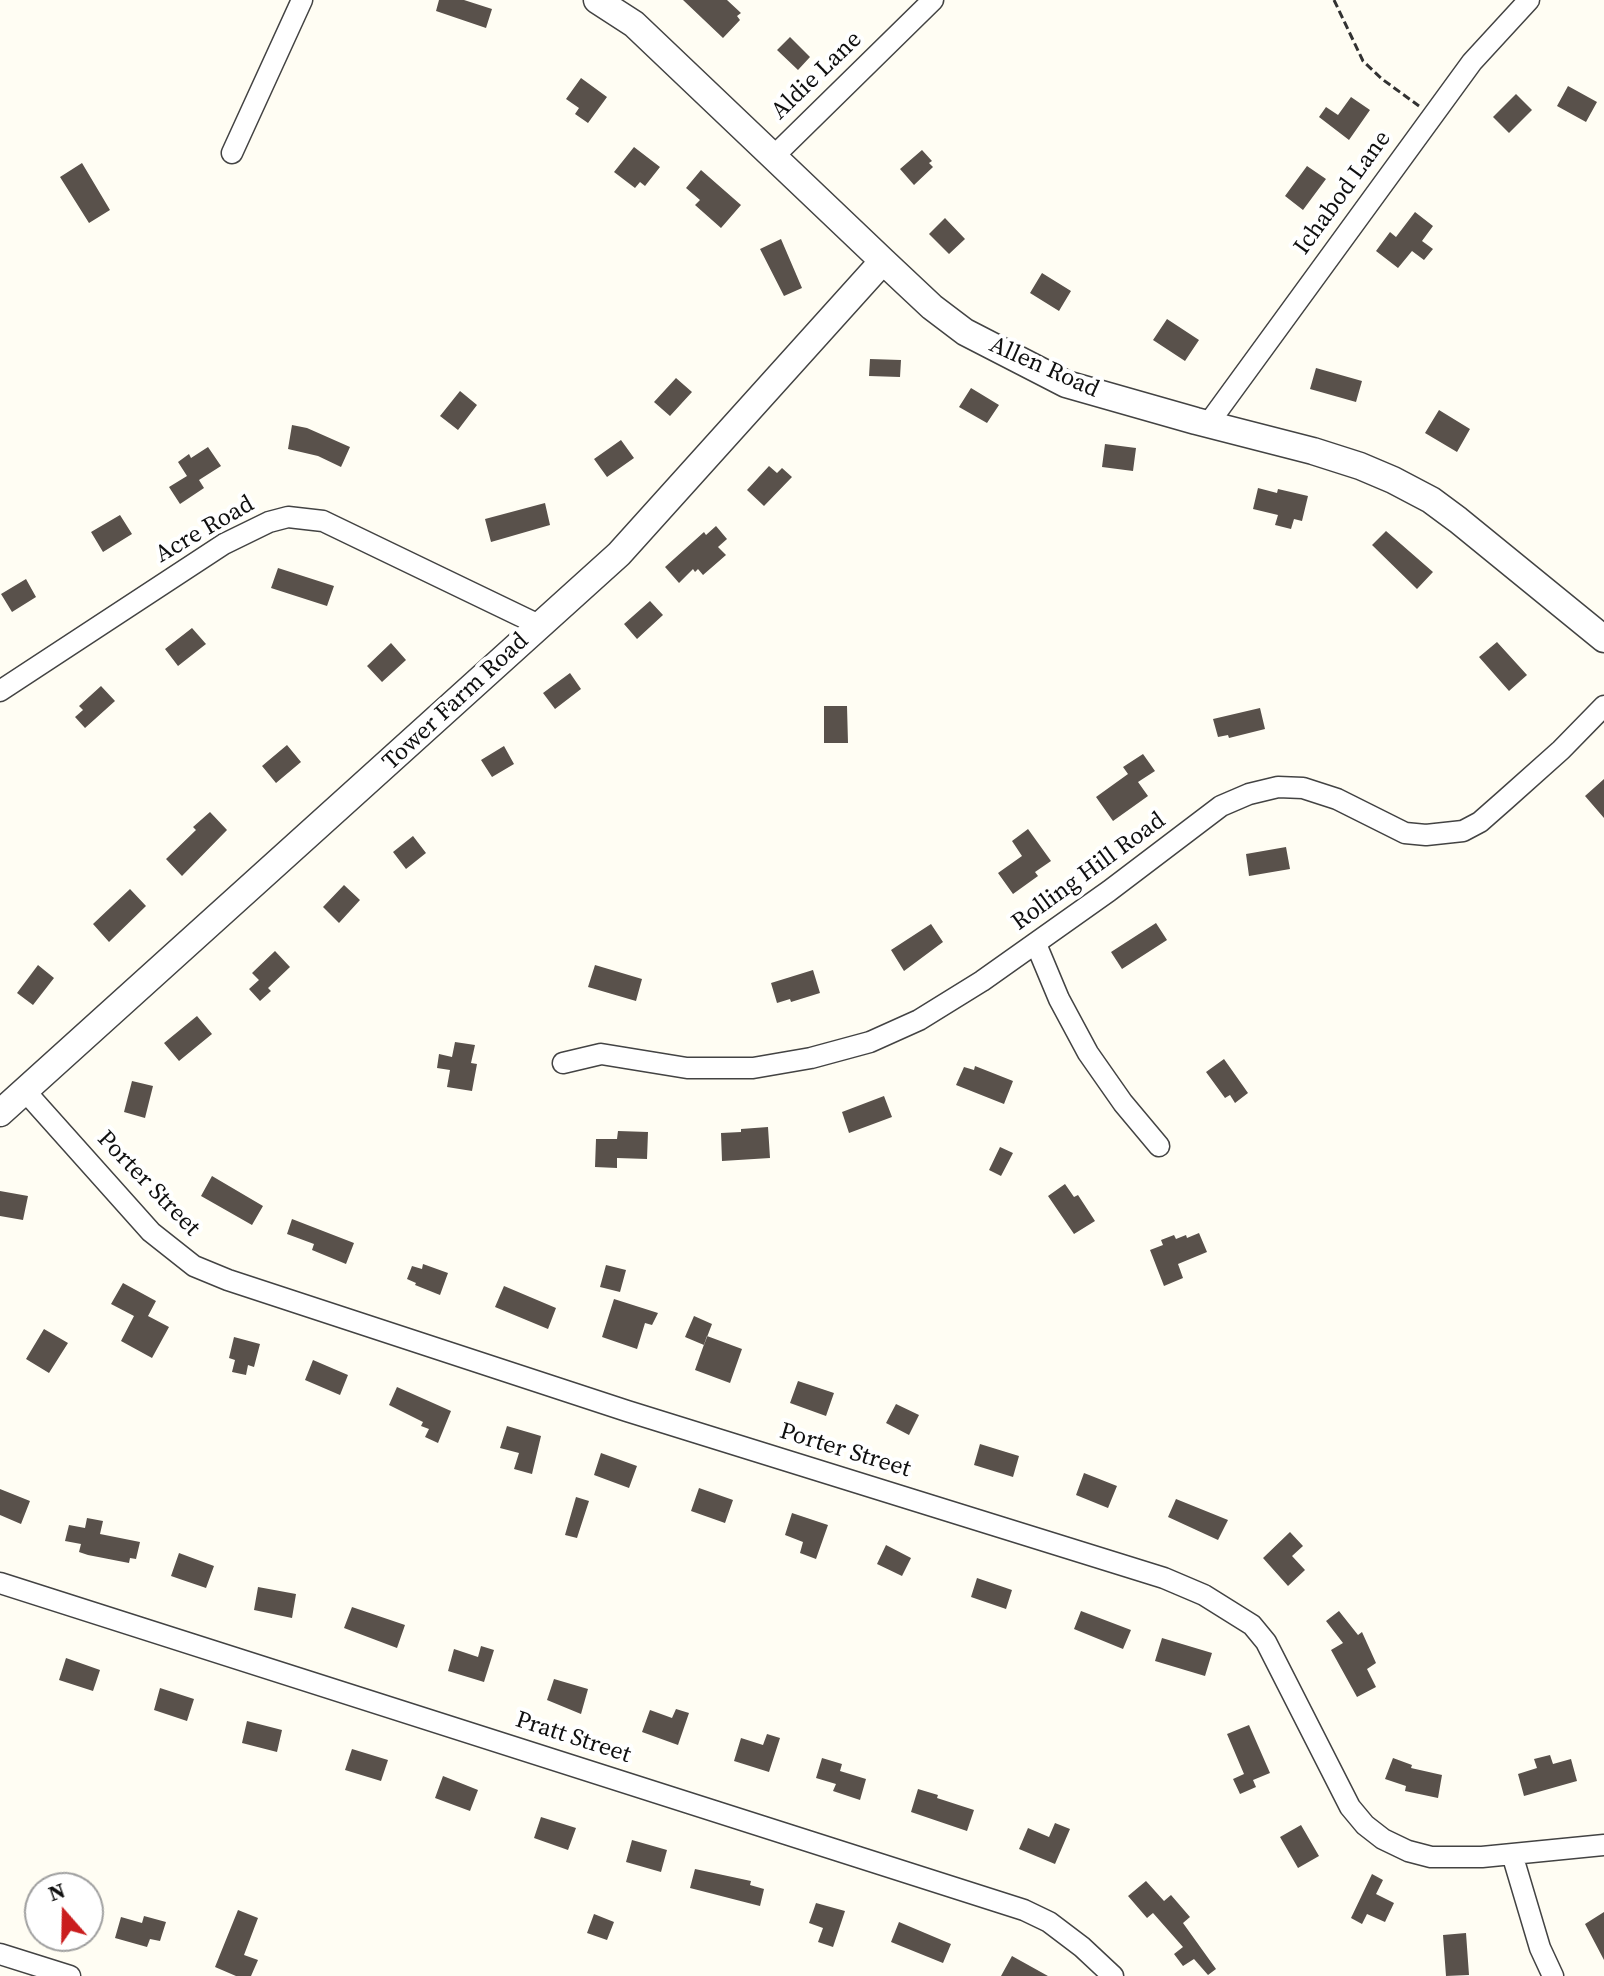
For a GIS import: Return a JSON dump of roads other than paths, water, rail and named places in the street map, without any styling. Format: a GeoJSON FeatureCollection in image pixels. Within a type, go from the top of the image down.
{"type":"FeatureCollection","features":[{"type":"Feature","properties":{"kind":"street"},"geometry":{"type":"LineString","coordinates":[[232,153],[302,0]]}},
{"type":"Feature","properties":{"kind":"street","name":"Allen Road"},"geometry":{"type":"LineString","coordinates":[[597,0],[634,24],[932,307],[965,332],[1079,388],[1360,466],[1431,500],[1500,552],[1604,639]]}},
{"type":"Feature","properties":{"kind":"street","name":"Aldie Lane"},"geometry":{"type":"LineString","coordinates":[[773,157],[933,0]]}},
{"type":"Feature","properties":{"kind":"street","name":"Ichabod Lane"},"geometry":{"type":"LineString","coordinates":[[1208,424],[1472,62],[1529,0]]}},
{"type":"Feature","properties":{"kind":"street","name":"Tower Farm Road"},"geometry":{"type":"LineString","coordinates":[[0,1113],[619,554],[883,261]]}},
{"type":"Feature","properties":{"kind":"street","name":"Acre Road"},"geometry":{"type":"LineString","coordinates":[[0,691],[224,544],[269,522],[288,517],[323,521],[539,625]]}},
{"type":"Feature","properties":{"kind":"street","name":"Rolling Hill Road"},"geometry":{"type":"LineString","coordinates":[[563,1063],[601,1054],[687,1068],[753,1068],[811,1058],[870,1042],[919,1020],[982,981],[1109,891],[1221,806],[1249,794],[1278,787],[1303,788],[1337,799],[1405,833],[1426,835],[1463,831],[1480,822],[1561,750],[1604,706]]}},
{"type":"Feature","properties":{"kind":"street"},"geometry":{"type":"LineString","coordinates":[[1036,944],[1059,999],[1088,1053],[1123,1103],[1159,1146]]}},
{"type":"Feature","properties":{"kind":"street","name":"Porter Street"},"geometry":{"type":"LineString","coordinates":[[25,1091],[151,1232],[194,1266],[216,1276],[627,1411],[1164,1578],[1204,1595],[1252,1625],[1266,1642],[1350,1807],[1365,1825],[1383,1839],[1408,1851],[1431,1857],[1512,1854],[1604,1845]]}},
{"type":"Feature","properties":{"kind":"street","name":"Pratt Street"},"geometry":{"type":"LineString","coordinates":[[0,1583],[1024,1910],[1049,1922],[1113,1976]]}},
{"type":"Feature","properties":{"kind":"street"},"geometry":{"type":"LineString","coordinates":[[1512,1854],[1540,1948],[1553,1976]]}},
{"type":"Feature","properties":{"kind":"street"},"geometry":{"type":"LineString","coordinates":[[0,1954],[70,1976]]}}]}
